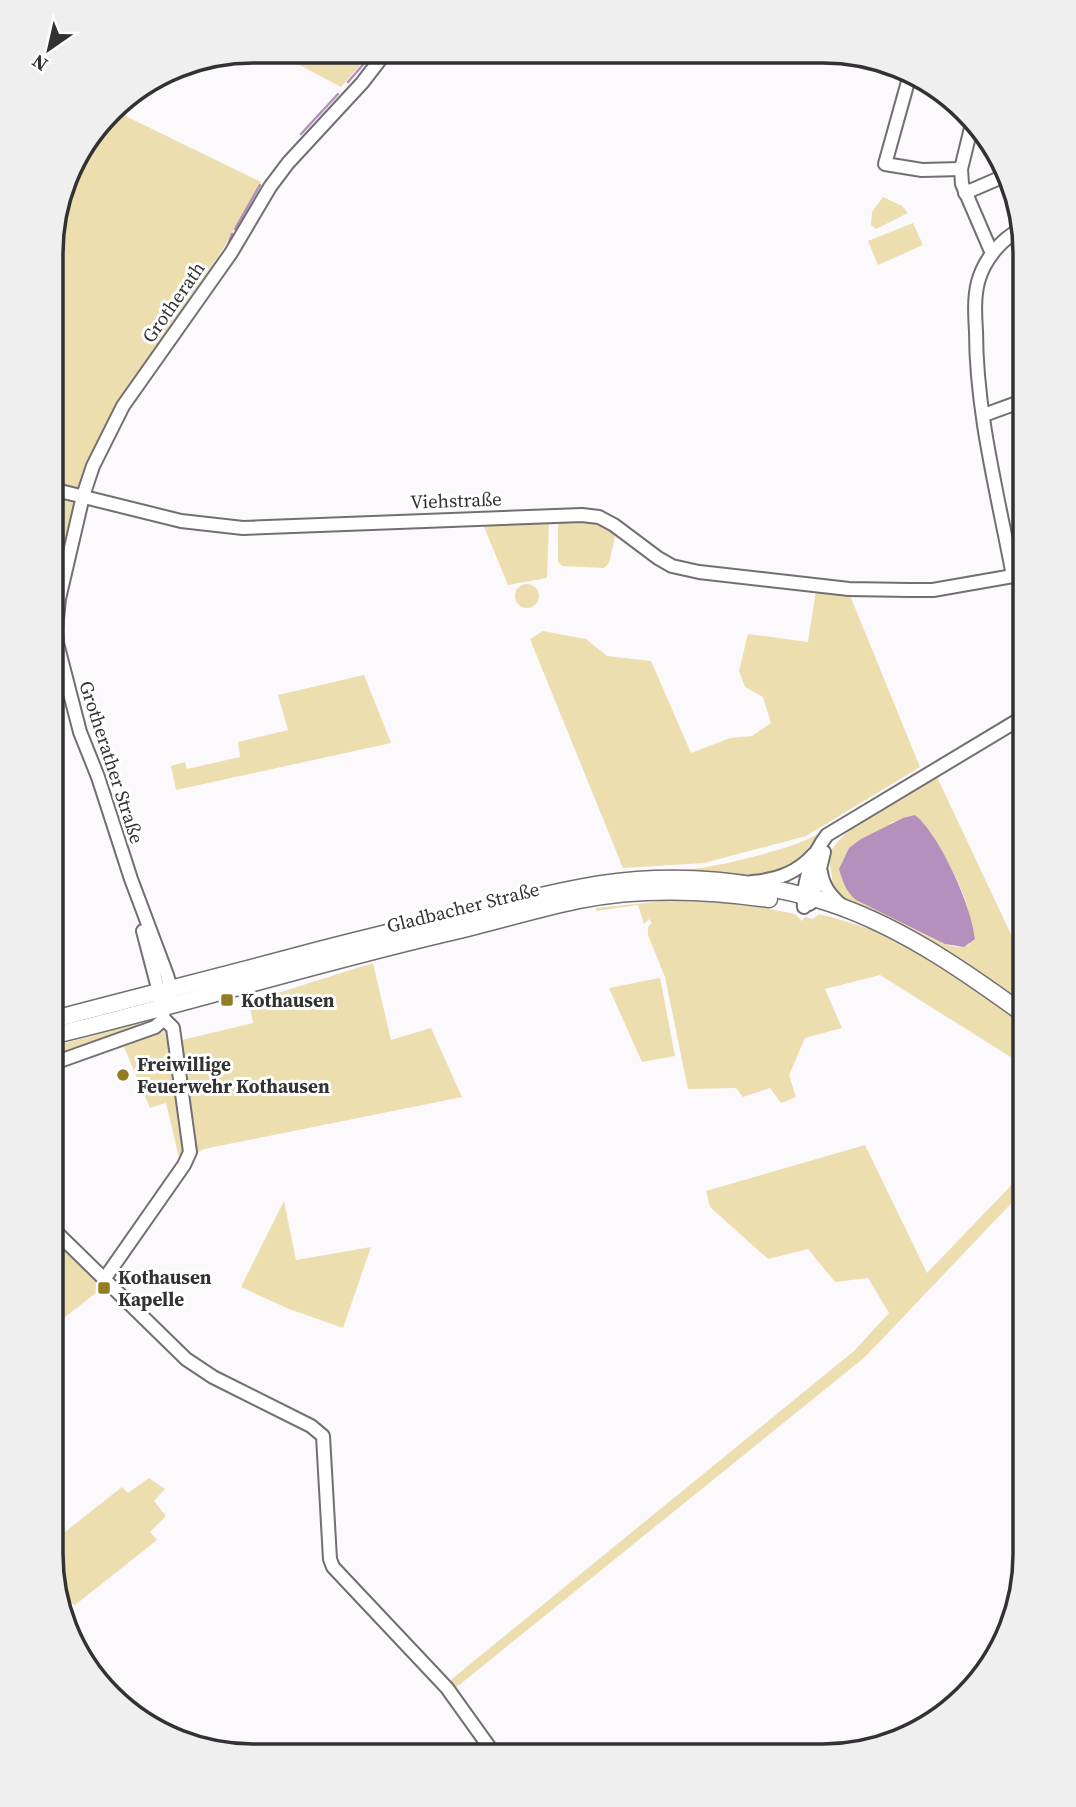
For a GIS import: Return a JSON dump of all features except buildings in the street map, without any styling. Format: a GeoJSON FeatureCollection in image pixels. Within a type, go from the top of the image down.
{"type":"FeatureCollection","features":[{"type":"Feature","properties":{"kind":"main road","name":"Gladbacher Straße"},"geometry":{"type":"LineString","coordinates":[[63,1017],[374,935],[602,884],[707,879],[740,883],[807,900]]}},
{"type":"Feature","properties":{"kind":"main road","name":"Gladbacher Straße"},"geometry":{"type":"LineString","coordinates":[[63,1034],[163,1014],[351,955],[581,900],[646,891],[701,891],[773,900],[807,900]]}},
{"type":"Feature","properties":{"kind":"main road"},"geometry":{"type":"LineString","coordinates":[[807,900],[847,909],[909,940],[1013,1007]]}},
{"type":"Feature","properties":{"kind":"main road"},"geometry":{"type":"LineString","coordinates":[[807,900],[847,918],[909,940]]}},
{"type":"Feature","properties":{"kind":"street","name":"Grotherath"},"geometry":{"type":"LineString","coordinates":[[83,494],[123,406],[230,253],[270,187],[307,141],[377,63]]}},
{"type":"Feature","properties":{"kind":"street"},"geometry":{"type":"LineString","coordinates":[[908,83],[885,164],[922,170],[961,169]]}},
{"type":"Feature","properties":{"kind":"street"},"geometry":{"type":"LineString","coordinates":[[970,133],[961,169],[965,193],[993,251]]}},
{"type":"Feature","properties":{"kind":"street"},"geometry":{"type":"LineString","coordinates":[[965,193],[998,179]]}},
{"type":"Feature","properties":{"kind":"street"},"geometry":{"type":"LineString","coordinates":[[1012,234],[993,251],[982,270],[975,297],[976,363],[984,415],[1013,550]]}},
{"type":"Feature","properties":{"kind":"street"},"geometry":{"type":"LineString","coordinates":[[984,415],[1013,404]]}},
{"type":"Feature","properties":{"kind":"street","name":"Viehstraße"},"geometry":{"type":"LineString","coordinates":[[63,491],[181,521],[243,528],[582,515],[599,517],[672,566],[699,572],[849,589],[933,590],[1013,579]]}},
{"type":"Feature","properties":{"kind":"street","name":"Grotherather Straße"},"geometry":{"type":"LineString","coordinates":[[63,582],[83,494]]}},
{"type":"Feature","properties":{"kind":"street","name":"Grotherather Straße"},"geometry":{"type":"LineString","coordinates":[[63,666],[80,732],[98,777],[165,990],[163,1014]]}},
{"type":"Feature","properties":{"kind":"street"},"geometry":{"type":"LineString","coordinates":[[740,883],[775,879],[791,872],[807,862],[827,835],[1013,723]]}},
{"type":"Feature","properties":{"kind":"street"},"geometry":{"type":"LineString","coordinates":[[839,828],[824,852],[821,872],[822,881],[831,896],[847,909]]}},
{"type":"Feature","properties":{"kind":"street"},"geometry":{"type":"LineString","coordinates":[[807,900],[818,848]]}},
{"type":"Feature","properties":{"kind":"street"},"geometry":{"type":"LineString","coordinates":[[807,900],[821,872]]}},
{"type":"Feature","properties":{"kind":"street"},"geometry":{"type":"LineString","coordinates":[[63,1060],[155,1027],[163,1014],[173,1028],[190,1152],[184,1165],[104,1278]]}},
{"type":"Feature","properties":{"kind":"street"},"geometry":{"type":"LineString","coordinates":[[63,1239],[186,1359],[213,1377],[311,1426],[323,1436],[330,1559],[336,1573],[447,1688],[487,1744]]}},
{"type":"Feature","properties":{"kind":"shaded area"},"geometry":{"type":"Polygon","coordinates":[[[296,63],[362,63],[341,87],[296,63]]]}},
{"type":"Feature","properties":{"kind":"shaded area"},"geometry":{"type":"Polygon","coordinates":[[[123,115],[261,182],[223,249],[115,406],[118,408],[63,579],[65,228],[69,204],[88,158],[123,115]]]}},
{"type":"Feature","properties":{"kind":"shaded area"},"geometry":{"type":"Polygon","coordinates":[[[883,197],[902,206],[908,213],[876,229],[871,225],[872,212],[883,197]]]}},
{"type":"Feature","properties":{"kind":"shaded area"},"geometry":{"type":"Polygon","coordinates":[[[913,223],[923,245],[878,265],[868,241],[913,223]]]}},
{"type":"Feature","properties":{"kind":"shaded area"},"geometry":{"type":"Polygon","coordinates":[[[582,520],[598,523],[616,533],[609,563],[604,568],[562,566],[558,562],[558,521],[582,520]]]}},
{"type":"Feature","properties":{"kind":"shaded area"},"geometry":{"type":"Polygon","coordinates":[[[482,522],[549,522],[547,578],[508,585],[482,522]]]}},
{"type":"Feature","properties":{"kind":"shaded area"},"geometry":{"type":"Polygon","coordinates":[[[527,584],[535,588],[539,596],[535,604],[527,608],[519,604],[515,596],[519,588],[527,584]]]}},
{"type":"Feature","properties":{"kind":"shaded area"},"geometry":{"type":"Polygon","coordinates":[[[816,590],[849,593],[920,767],[806,836],[704,863],[623,868],[530,639],[543,631],[586,639],[607,656],[651,661],[691,753],[730,738],[752,736],[771,723],[763,697],[745,687],[739,671],[748,634],[808,642],[816,590]]]}},
{"type":"Feature","properties":{"kind":"shaded area"},"geometry":{"type":"Polygon","coordinates":[[[364,675],[391,743],[176,790],[171,766],[185,762],[187,769],[240,757],[238,742],[288,730],[278,695],[364,675]]]}},
{"type":"Feature","properties":{"kind":"shaded area"},"geometry":{"type":"Polygon","coordinates":[[[937,777],[1013,938],[1013,1002],[838,896],[831,888],[830,857],[838,842],[863,821],[937,777]],[[915,815],[890,823],[930,936],[954,946],[965,946],[970,944],[969,915],[964,896],[930,832],[915,815]]]}},
{"type":"Feature","properties":{"kind":"shaded area"},"geometry":{"type":"Polygon","coordinates":[[[915,815],[925,825],[944,855],[968,909],[975,939],[964,947],[945,944],[856,900],[847,890],[842,878],[839,869],[849,848],[903,818],[915,815]]]}},
{"type":"Feature","properties":{"kind":"shaded area"},"geometry":{"type":"Polygon","coordinates":[[[824,829],[807,856],[789,869],[757,878],[629,874],[728,863],[785,848],[824,829]]]}},
{"type":"Feature","properties":{"kind":"shaded area"},"geometry":{"type":"Polygon","coordinates":[[[664,901],[728,903],[795,914],[802,921],[805,917],[813,919],[819,914],[866,928],[926,956],[1013,1015],[1013,1058],[880,975],[825,989],[842,1028],[805,1038],[789,1075],[796,1097],[781,1103],[770,1088],[743,1097],[736,1088],[688,1089],[665,977],[648,935],[648,927],[652,923],[649,919],[644,924],[638,905],[596,911],[596,908],[664,901]]]}},
{"type":"Feature","properties":{"kind":"shaded area"},"geometry":{"type":"Polygon","coordinates":[[[373,963],[391,1040],[431,1028],[462,1097],[204,1149],[181,1166],[166,1103],[150,1108],[124,1047],[176,1027],[178,1041],[253,1023],[249,1002],[373,963]]]}},
{"type":"Feature","properties":{"kind":"shaded area"},"geometry":{"type":"Polygon","coordinates":[[[660,978],[675,1056],[642,1062],[609,988],[660,978]]]}},
{"type":"Feature","properties":{"kind":"shaded area"},"geometry":{"type":"Polygon","coordinates":[[[140,1023],[136,1027],[63,1051],[63,1044],[140,1023]]]}},
{"type":"Feature","properties":{"kind":"shaded area"},"geometry":{"type":"Polygon","coordinates":[[[865,1145],[927,1273],[1013,1183],[1013,1202],[865,1357],[453,1690],[447,1683],[854,1351],[889,1313],[868,1278],[835,1282],[808,1249],[768,1259],[710,1207],[706,1191],[865,1145]]]}},
{"type":"Feature","properties":{"kind":"shaded area"},"geometry":{"type":"Polygon","coordinates":[[[284,1201],[296,1260],[371,1247],[343,1328],[289,1309],[241,1287],[284,1201]]]}},
{"type":"Feature","properties":{"kind":"shaded area"},"geometry":{"type":"Polygon","coordinates":[[[63,1246],[106,1285],[63,1319],[63,1246]]]}},
{"type":"Feature","properties":{"kind":"shaded area"},"geometry":{"type":"Polygon","coordinates":[[[149,1478],[165,1489],[154,1501],[166,1516],[150,1532],[157,1540],[75,1605],[69,1601],[63,1534],[122,1487],[128,1493],[149,1478]]]}},
{"type":"Feature","properties":{"kind":"waterway"},"geometry":{"type":"LineString","coordinates":[[348,82],[364,63]]}},
{"type":"Feature","properties":{"kind":"waterway"},"geometry":{"type":"LineString","coordinates":[[301,134],[338,94]]}},
{"type":"Feature","properties":{"kind":"waterway"},"geometry":{"type":"LineString","coordinates":[[235,229],[260,185]]}},
{"type":"Feature","properties":{"kind":"waterway"},"geometry":{"type":"LineString","coordinates":[[226,251],[232,234]]}},
{"type":"Feature","properties":{"kind":"place","name":"Kothausen"},"geometry":{"type":"Point","coordinates":[227,1000]}},
{"type":"Feature","properties":{"kind":"place","name":"Freiwillige Feuerwehr Kothausen"},"geometry":{"type":"Point","coordinates":[123,1075]}},
{"type":"Feature","properties":{"kind":"place","name":"Kothausen Kapelle"},"geometry":{"type":"Point","coordinates":[104,1288]}}]}
